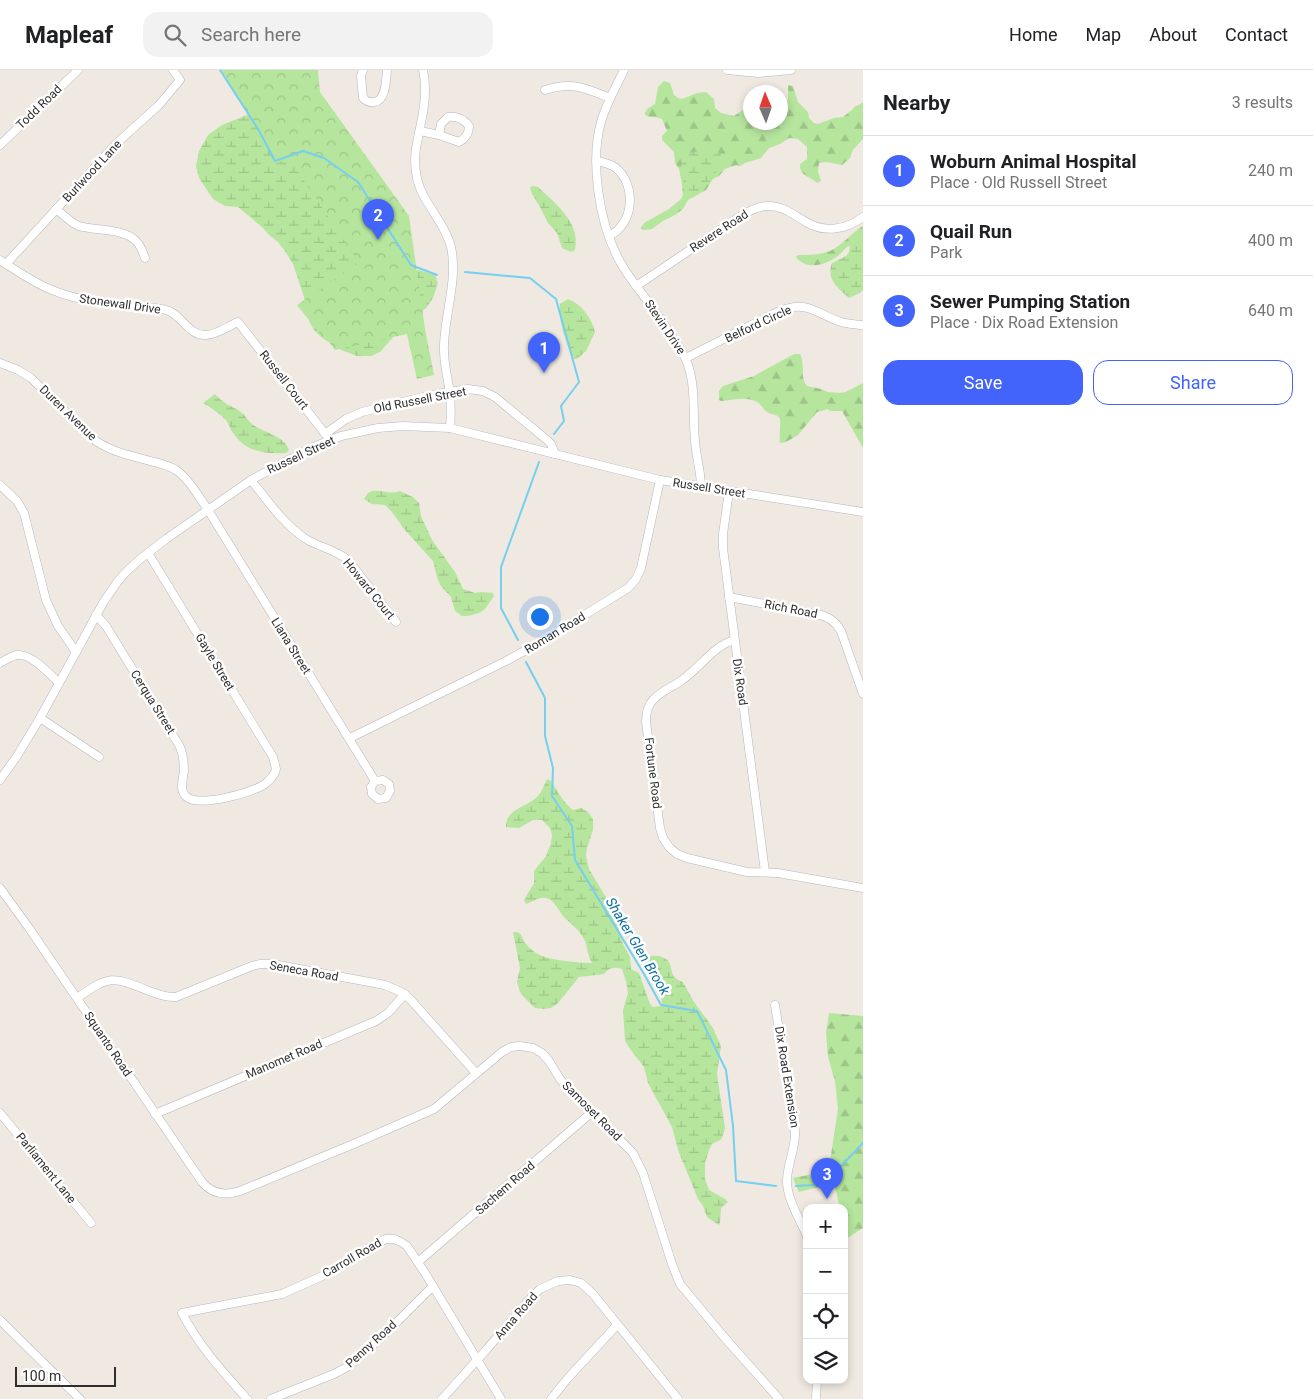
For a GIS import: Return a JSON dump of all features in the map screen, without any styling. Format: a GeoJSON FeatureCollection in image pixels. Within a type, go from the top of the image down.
{"type":"FeatureCollection","features":[{"type":"Feature","properties":{"kind":"street","name":"Todd Road"},"geometry":{"type":"LineString","coordinates":[[0,145],[78,70]]}},
{"type":"Feature","properties":{"kind":"street","name":"Burlwood Lane"},"geometry":{"type":"LineString","coordinates":[[3,262],[56,209],[117,143],[159,105],[180,80],[172,70]]}},
{"type":"Feature","properties":{"kind":"street"},"geometry":{"type":"LineString","coordinates":[[363,70],[361,76],[363,98],[366,101],[372,102],[377,102],[381,99],[384,92],[387,70]]}},
{"type":"Feature","properties":{"kind":"street"},"geometry":{"type":"LineString","coordinates":[[423,70],[425,100],[415,159],[416,177],[424,197],[445,231],[452,256],[452,288],[444,346],[445,366],[450,392],[450,428]]}},
{"type":"Feature","properties":{"kind":"street","name":"Stevin Drive"},"geometry":{"type":"LineString","coordinates":[[624,70],[610,98],[600,129],[597,161],[600,200],[608,236],[618,258],[686,358],[690,368],[695,438],[701,474],[700,487]]}},
{"type":"Feature","properties":{"kind":"street"},"geometry":{"type":"LineString","coordinates":[[727,70],[758,73],[791,70]]}},
{"type":"Feature","properties":{"kind":"street"},"geometry":{"type":"LineString","coordinates":[[545,90],[555,86],[570,85],[610,98]]}},
{"type":"Feature","properties":{"kind":"street"},"geometry":{"type":"LineString","coordinates":[[420,131],[439,134]]}},
{"type":"Feature","properties":{"kind":"street"},"geometry":{"type":"LineString","coordinates":[[597,161],[610,164],[616,168],[630,190],[629,208],[624,223],[619,230],[608,236]]}},
{"type":"Feature","properties":{"kind":"street","name":"Revere Road"},"geometry":{"type":"LineString","coordinates":[[636,286],[736,219],[757,208],[770,206],[781,208],[812,225],[828,228],[852,225],[863,217]]}},
{"type":"Feature","properties":{"kind":"street"},"geometry":{"type":"LineString","coordinates":[[56,209],[79,226],[117,232],[132,237],[146,258]]}},
{"type":"Feature","properties":{"kind":"street","name":"Stonewall Drive"},"geometry":{"type":"LineString","coordinates":[[3,262],[36,284],[64,295],[99,302],[169,310],[180,318],[193,332],[199,334],[213,334],[238,322]]}},
{"type":"Feature","properties":{"kind":"street","name":"Belford Circle"},"geometry":{"type":"LineString","coordinates":[[686,358],[789,307],[800,306],[808,308],[841,322],[861,326]]}},
{"type":"Feature","properties":{"kind":"street","name":"Russell Court"},"geometry":{"type":"LineString","coordinates":[[238,322],[328,437]]}},
{"type":"Feature","properties":{"kind":"street","name":"Duren Avenue"},"geometry":{"type":"LineString","coordinates":[[0,364],[18,370],[31,378],[102,445],[176,470],[187,481],[208,510]]}},
{"type":"Feature","properties":{"kind":"street","name":"Old Russell Street"},"geometry":{"type":"LineString","coordinates":[[328,437],[352,416],[362,412],[450,392],[474,390],[495,397],[547,440],[555,454]]}},
{"type":"Feature","properties":{"kind":"street","name":"Russell Street"},"geometry":{"type":"LineString","coordinates":[[0,780],[40,718],[96,615],[118,582],[133,565],[251,480],[328,437],[378,428],[414,425],[450,428],[660,480],[863,512]]}},
{"type":"Feature","properties":{"kind":"street","name":"Howard Court"},"geometry":{"type":"LineString","coordinates":[[251,480],[294,531],[311,542],[342,555],[348,560],[396,622]]}},
{"type":"Feature","properties":{"kind":"street","name":"Roman Road"},"geometry":{"type":"LineString","coordinates":[[350,738],[522,652],[628,588],[636,579],[641,568],[660,480]]}},
{"type":"Feature","properties":{"kind":"street"},"geometry":{"type":"LineString","coordinates":[[0,485],[17,501],[24,513],[47,603],[58,626],[76,652]]}},
{"type":"Feature","properties":{"kind":"street","name":"Dix Road"},"geometry":{"type":"LineString","coordinates":[[729,491],[722,544],[766,872]]}},
{"type":"Feature","properties":{"kind":"street","name":"Liana Street"},"geometry":{"type":"LineString","coordinates":[[208,510],[376,781]]}},
{"type":"Feature","properties":{"kind":"street","name":"Gayle Street"},"geometry":{"type":"LineString","coordinates":[[148,553],[273,757],[276,765],[275,773],[264,785],[240,794],[202,801],[190,800],[186,797]]}},
{"type":"Feature","properties":{"kind":"street","name":"Rich Road"},"geometry":{"type":"LineString","coordinates":[[729,597],[830,618],[841,631],[863,694]]}},
{"type":"Feature","properties":{"kind":"street","name":"Cerqua Street"},"geometry":{"type":"LineString","coordinates":[[96,615],[106,626],[179,745],[183,758],[182,790],[186,797]]}},
{"type":"Feature","properties":{"kind":"street","name":"Fortune Road"},"geometry":{"type":"LineString","coordinates":[[734,640],[723,644],[683,680],[656,696],[648,708],[646,719],[660,828],[666,843],[673,851],[682,856],[747,872],[766,872]]}},
{"type":"Feature","properties":{"kind":"street"},"geometry":{"type":"LineString","coordinates":[[0,663],[15,655],[24,655],[60,683]]}},
{"type":"Feature","properties":{"kind":"street"},"geometry":{"type":"LineString","coordinates":[[40,718],[99,757]]}},
{"type":"Feature","properties":{"kind":"street"},"geometry":{"type":"LineString","coordinates":[[766,872],[863,888]]}},
{"type":"Feature","properties":{"kind":"street","name":"Squanto Road"},"geometry":{"type":"LineString","coordinates":[[0,888],[202,1182],[210,1190],[219,1194]]}},
{"type":"Feature","properties":{"kind":"street","name":"Seneca Road"},"geometry":{"type":"LineString","coordinates":[[77,998],[98,984],[115,980],[125,981],[165,996],[178,997],[252,966],[264,964],[273,964],[380,984],[405,994],[416,1004],[476,1073]]}},
{"type":"Feature","properties":{"kind":"street","name":"Manomet Road"},"geometry":{"type":"LineString","coordinates":[[155,1114],[376,1021],[388,1013],[405,994]]}},
{"type":"Feature","properties":{"kind":"street","name":"Dix Road Extension"},"geometry":{"type":"LineString","coordinates":[[775,1004],[795,1131],[787,1184],[792,1202],[803,1227]]}},
{"type":"Feature","properties":{"kind":"street","name":"Samoset Road"},"geometry":{"type":"LineString","coordinates":[[219,1194],[231,1194],[240,1191],[428,1112],[440,1105],[507,1049],[517,1046],[530,1047],[539,1051],[544,1056],[562,1083],[627,1146],[638,1160],[672,1264],[683,1288],[779,1399]]}},
{"type":"Feature","properties":{"kind":"street","name":"Parliament Lane"},"geometry":{"type":"LineString","coordinates":[[0,1113],[91,1223]]}},
{"type":"Feature","properties":{"kind":"street","name":"Sachem Road"},"geometry":{"type":"LineString","coordinates":[[418,1262],[591,1113]]}},
{"type":"Feature","properties":{"kind":"street","name":"Carroll Road"},"geometry":{"type":"LineString","coordinates":[[248,1399],[199,1343],[182,1313],[273,1296],[290,1291],[314,1280],[386,1239],[394,1239],[404,1244],[418,1262],[501,1399]]}},
{"type":"Feature","properties":{"kind":"street","name":"Anna Road"},"geometry":{"type":"LineString","coordinates":[[442,1399],[536,1292],[558,1281],[570,1280],[584,1286],[676,1399]]}},
{"type":"Feature","properties":{"kind":"street","name":"Penny Road"},"geometry":{"type":"LineString","coordinates":[[271,1399],[334,1374],[355,1362],[433,1286]]}},
{"type":"Feature","properties":{"kind":"street"},"geometry":{"type":"LineString","coordinates":[[0,1320],[80,1399]]}},
{"type":"Feature","properties":{"kind":"street"},"geometry":{"type":"LineString","coordinates":[[551,1399],[617,1325]]}},
{"type":"Feature","properties":{"kind":"street"},"geometry":{"type":"LineString","coordinates":[[816,1399],[817,1384]]}},
{"type":"Feature","properties":{"kind":"green space"},"geometry":{"type":"Polygon","coordinates":[[[221,70],[318,70],[320,92],[409,216],[425,329],[434,375],[417,379],[407,334],[335,350],[297,305],[359,263],[289,158],[278,163],[221,70]]]}},
{"type":"Feature","properties":{"kind":"green space"},"geometry":{"type":"Polygon","coordinates":[[[664,81],[670,83],[674,95],[682,99],[697,93],[706,92],[714,99],[715,108],[721,113],[734,116],[743,110],[743,130],[788,130],[788,85],[793,86],[798,102],[808,112],[809,118],[818,124],[843,117],[854,107],[863,103],[863,139],[853,150],[850,158],[842,165],[826,162],[819,163],[818,171],[821,181],[817,183],[803,173],[800,168],[800,164],[807,159],[807,147],[798,139],[789,138],[769,148],[761,158],[740,166],[736,165],[725,169],[719,176],[713,179],[706,190],[688,200],[683,209],[675,215],[652,229],[643,230],[641,228],[644,223],[669,209],[683,195],[674,152],[662,140],[662,136],[667,131],[662,119],[645,115],[647,109],[655,104],[658,87],[664,81]]]}},
{"type":"Feature","properties":{"kind":"green space"},"geometry":{"type":"Polygon","coordinates":[[[252,113],[409,270],[419,270],[435,275],[438,283],[433,298],[426,308],[396,334],[380,352],[371,356],[357,356],[341,350],[321,337],[310,323],[293,264],[285,251],[278,242],[238,207],[225,206],[213,199],[199,178],[196,166],[199,151],[208,135],[222,125],[252,113]]]}},
{"type":"Feature","properties":{"kind":"green space"},"geometry":{"type":"Polygon","coordinates":[[[717,151],[721,157],[720,164],[706,187],[701,192],[688,193],[682,174],[681,166],[683,160],[690,153],[717,151]]]}},
{"type":"Feature","properties":{"kind":"green space"},"geometry":{"type":"Polygon","coordinates":[[[532,186],[538,187],[566,215],[574,231],[576,240],[575,250],[571,252],[562,248],[557,233],[548,223],[532,194],[530,188],[532,186]]]}},
{"type":"Feature","properties":{"kind":"green space"},"geometry":{"type":"Polygon","coordinates":[[[863,226],[863,243],[847,247],[829,262],[811,265],[805,264],[796,257],[798,255],[830,251],[863,226]]]}},
{"type":"Feature","properties":{"kind":"green space"},"geometry":{"type":"Polygon","coordinates":[[[863,241],[863,290],[849,298],[837,287],[832,279],[832,263],[846,256],[850,245],[863,241]]]}},
{"type":"Feature","properties":{"kind":"green space"},"geometry":{"type":"Polygon","coordinates":[[[568,299],[585,312],[595,332],[586,351],[577,359],[574,359],[568,347],[560,317],[560,304],[568,299]]]}},
{"type":"Feature","properties":{"kind":"green space"},"geometry":{"type":"Polygon","coordinates":[[[794,354],[800,354],[802,358],[803,379],[807,386],[828,392],[840,393],[863,383],[863,448],[842,411],[830,411],[828,409],[817,412],[798,435],[786,442],[780,443],[780,419],[778,416],[767,412],[759,403],[753,400],[719,400],[719,391],[723,386],[754,376],[794,354]]]}},
{"type":"Feature","properties":{"kind":"green space"},"geometry":{"type":"Polygon","coordinates":[[[215,394],[241,412],[253,425],[284,442],[289,450],[286,453],[262,452],[242,443],[223,417],[203,403],[215,394]]]}},
{"type":"Feature","properties":{"kind":"green space"},"geometry":{"type":"Polygon","coordinates":[[[372,491],[393,493],[400,491],[413,497],[419,503],[421,516],[432,540],[455,572],[463,589],[475,593],[493,593],[494,596],[485,609],[468,616],[462,616],[455,611],[451,597],[440,585],[433,561],[385,505],[372,504],[364,499],[372,491]]]}},
{"type":"Feature","properties":{"kind":"green space"},"geometry":{"type":"Polygon","coordinates":[[[547,779],[551,781],[569,807],[573,810],[581,808],[588,812],[593,819],[593,830],[586,856],[589,869],[615,916],[623,944],[630,957],[631,969],[639,973],[650,1004],[653,1007],[661,1006],[662,1000],[645,964],[646,959],[651,956],[659,956],[669,961],[674,977],[683,982],[694,1002],[713,1028],[721,1046],[717,1074],[725,1128],[722,1138],[712,1144],[705,1163],[705,1179],[709,1190],[728,1202],[721,1208],[719,1225],[707,1217],[678,1150],[672,1127],[648,1083],[644,1067],[625,1041],[623,1010],[628,993],[622,969],[612,968],[604,974],[579,977],[558,1003],[551,1008],[535,1008],[520,992],[517,982],[520,968],[513,932],[519,933],[529,947],[542,956],[564,961],[592,963],[583,937],[553,902],[543,898],[526,904],[524,900],[534,883],[534,871],[546,856],[551,843],[552,835],[550,828],[542,820],[533,820],[519,828],[506,827],[509,816],[537,797],[547,779]]]}},
{"type":"Feature","properties":{"kind":"green space"},"geometry":{"type":"Polygon","coordinates":[[[829,1013],[863,1016],[863,1228],[848,1238],[848,1204],[839,1204],[834,1183],[799,1192],[793,1178],[829,1168],[838,1109],[835,1081],[828,1057],[826,1033],[829,1013]]]}},
{"type":"Feature","properties":{"kind":"waterway","name":"Shaker Glen Brook"},"geometry":{"type":"LineString","coordinates":[[220,70],[258,129],[275,161],[303,151],[324,158],[358,182],[411,265],[437,275]]}},
{"type":"Feature","properties":{"kind":"waterway","name":"Shaker Glen Brook"},"geometry":{"type":"LineString","coordinates":[[465,272],[530,278],[556,299],[579,382],[561,406],[564,421],[554,434]]}},
{"type":"Feature","properties":{"kind":"waterway","name":"Shaker Glen Brook"},"geometry":{"type":"LineString","coordinates":[[518,640],[501,608],[501,567],[539,462]]}},
{"type":"Feature","properties":{"kind":"waterway","name":"Shaker Glen Brook"},"geometry":{"type":"LineString","coordinates":[[526,662],[545,698],[545,736],[553,768],[552,796],[572,826],[575,860],[661,1005],[697,1011],[726,1070],[733,1126],[736,1181],[776,1186]]}},
{"type":"Feature","properties":{"kind":"waterway","name":"Shaker Glen Brook"},"geometry":{"type":"LineString","coordinates":[[796,1186],[813,1185],[836,1171],[863,1143]]}},
{"type":"Feature","properties":{"kind":"place","name":"Quail Run"},"geometry":{"type":"Point","coordinates":[378,240]}},
{"type":"Feature","properties":{"kind":"place","name":"Woburn Animal Hospital"},"geometry":{"type":"Point","coordinates":[544,373]}},
{"type":"Feature","properties":{"kind":"place","name":"Sewer Pumping Station"},"geometry":{"type":"Point","coordinates":[827,1199]}}]}
